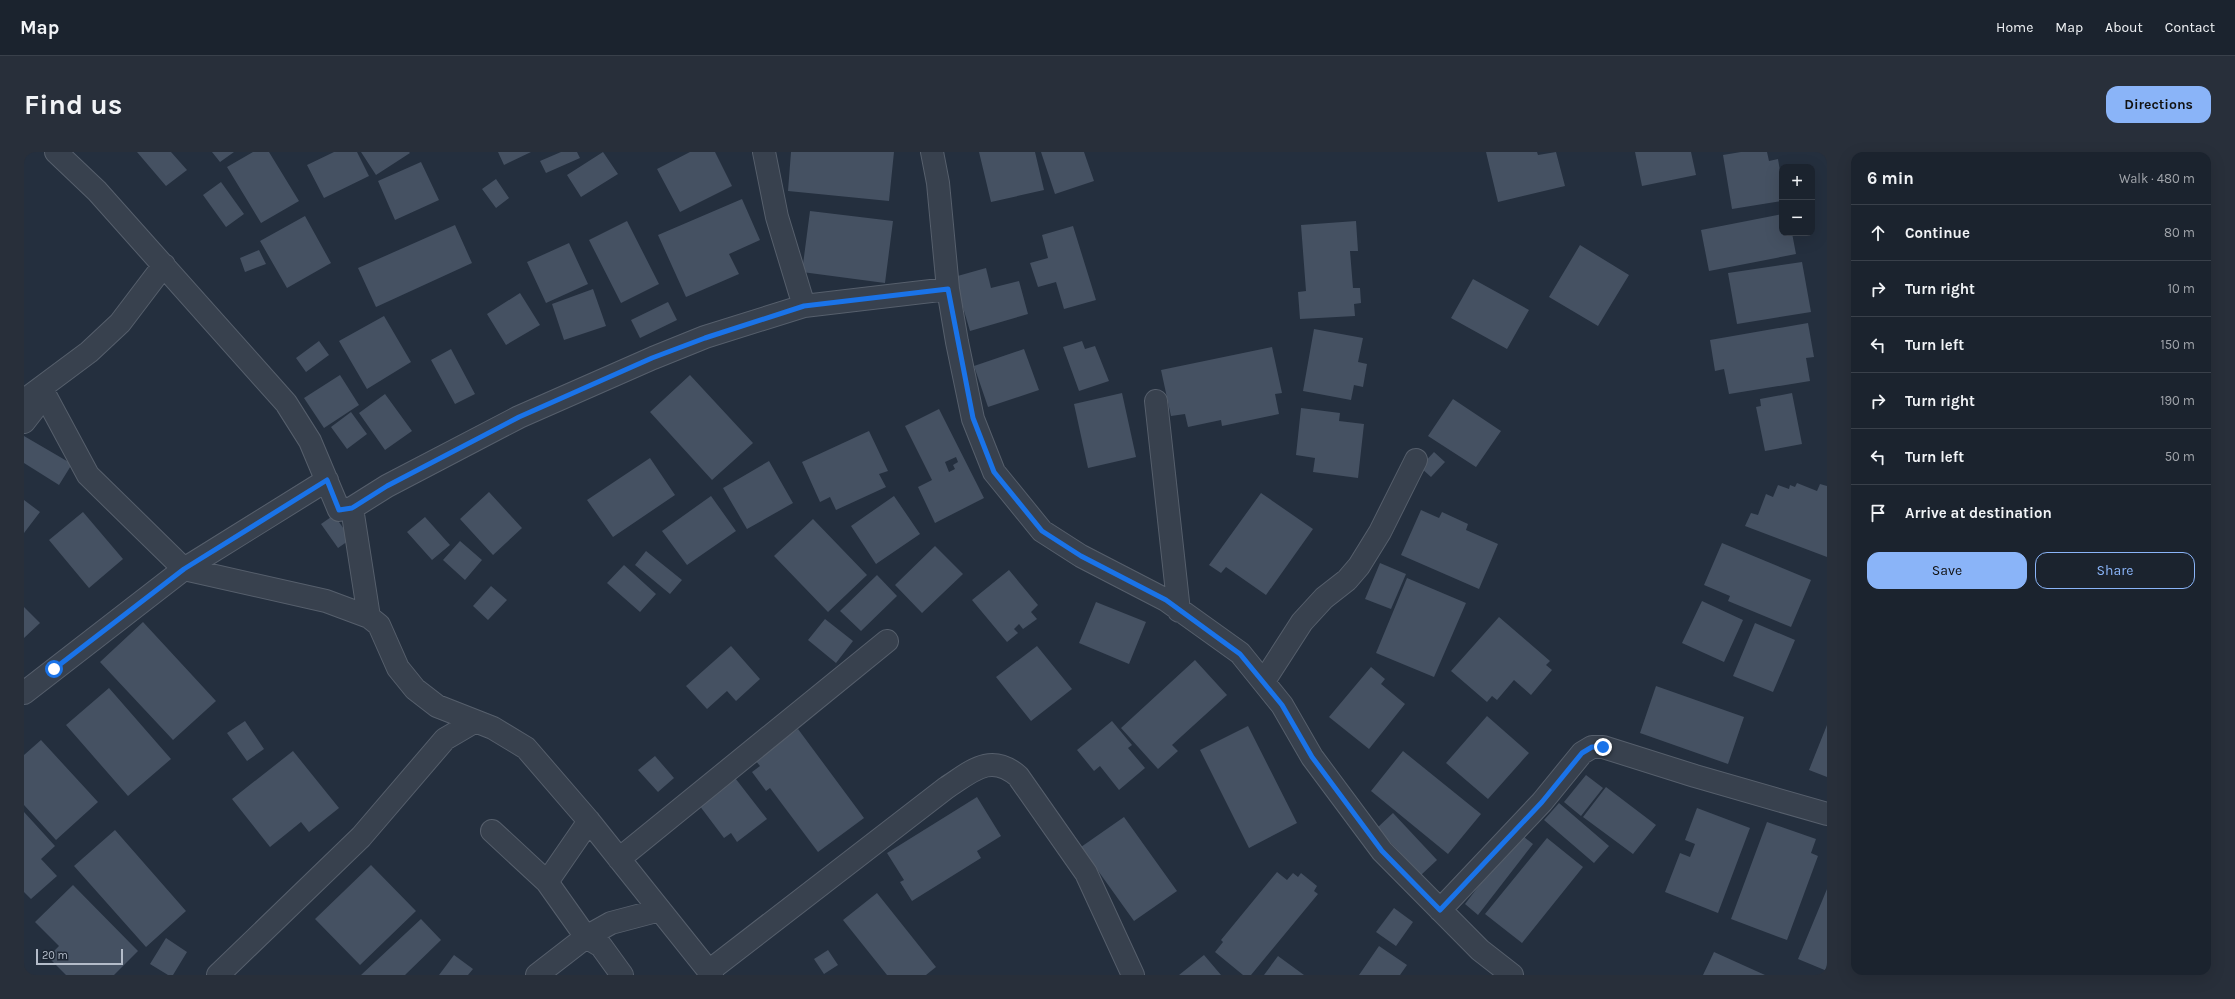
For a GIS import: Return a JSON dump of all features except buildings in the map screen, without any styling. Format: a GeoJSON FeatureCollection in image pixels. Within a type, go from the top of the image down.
{"type":"FeatureCollection","features":[{"type":"Feature","properties":{"kind":"street"},"geometry":{"type":"LineString","coordinates":[[56,152],[97,191],[286,403],[310,441],[339,510],[352,508],[387,486],[533,411],[652,358],[697,340],[804,306],[948,289]]}},
{"type":"Feature","properties":{"kind":"street"},"geometry":{"type":"LineString","coordinates":[[764,152],[777,217],[804,306]]}},
{"type":"Feature","properties":{"kind":"street"},"geometry":{"type":"LineString","coordinates":[[932,152],[938,183],[948,289],[973,418],[994,472],[1042,531],[1081,556],[1166,600],[1240,654],[1264,681],[1282,705],[1312,757],[1382,851],[1480,950],[1512,975]]}},
{"type":"Feature","properties":{"kind":"street"},"geometry":{"type":"LineString","coordinates":[[24,422],[31,398],[89,352],[120,323],[164,265]]}},
{"type":"Feature","properties":{"kind":"street"},"geometry":{"type":"LineString","coordinates":[[31,398],[88,476],[184,569],[326,601],[369,617],[379,625],[398,668],[415,689],[437,706],[474,722],[493,728],[526,748],[589,821],[710,974],[946,788],[980,766],[993,764],[1011,770],[1018,776],[1086,873],[1133,975]]}},
{"type":"Feature","properties":{"kind":"street"},"geometry":{"type":"LineString","coordinates":[[1156,401],[1179,610]]}},
{"type":"Feature","properties":{"kind":"street"},"geometry":{"type":"LineString","coordinates":[[1264,681],[1302,622],[1324,598],[1347,580],[1359,566],[1380,532],[1416,460]]}},
{"type":"Feature","properties":{"kind":"street"},"geometry":{"type":"LineString","coordinates":[[24,693],[184,569],[327,480]]}},
{"type":"Feature","properties":{"kind":"street"},"geometry":{"type":"LineString","coordinates":[[352,508],[369,617]]}},
{"type":"Feature","properties":{"kind":"street"},"geometry":{"type":"LineString","coordinates":[[619,859],[887,641]]}},
{"type":"Feature","properties":{"kind":"street"},"geometry":{"type":"LineString","coordinates":[[218,975],[361,837],[445,739],[474,722]]}},
{"type":"Feature","properties":{"kind":"street"},"geometry":{"type":"LineString","coordinates":[[1440,910],[1542,802],[1582,753],[1592,747],[1603,747],[1695,776],[1827,814]]}},
{"type":"Feature","properties":{"kind":"street"},"geometry":{"type":"LineString","coordinates":[[547,882],[589,821]]}},
{"type":"Feature","properties":{"kind":"street"},"geometry":{"type":"LineString","coordinates":[[492,831],[547,882],[586,936],[601,946],[622,975]]}},
{"type":"Feature","properties":{"kind":"street"},"geometry":{"type":"LineString","coordinates":[[537,975],[586,936],[611,923],[660,910]]}},
{"type":"Feature","properties":{"kind":"route"},"geometry":{"type":"LineString","coordinates":[[54,669],[184,569],[327,480],[339,510],[352,508],[387,486],[519,417],[652,358],[705,338],[804,306],[948,289],[957,342],[973,418],[994,472],[1042,531],[1081,556],[1166,600],[1240,654],[1264,681],[1282,705],[1312,757],[1382,851],[1440,910],[1542,802],[1582,753],[1592,747],[1603,747]]}}]}
